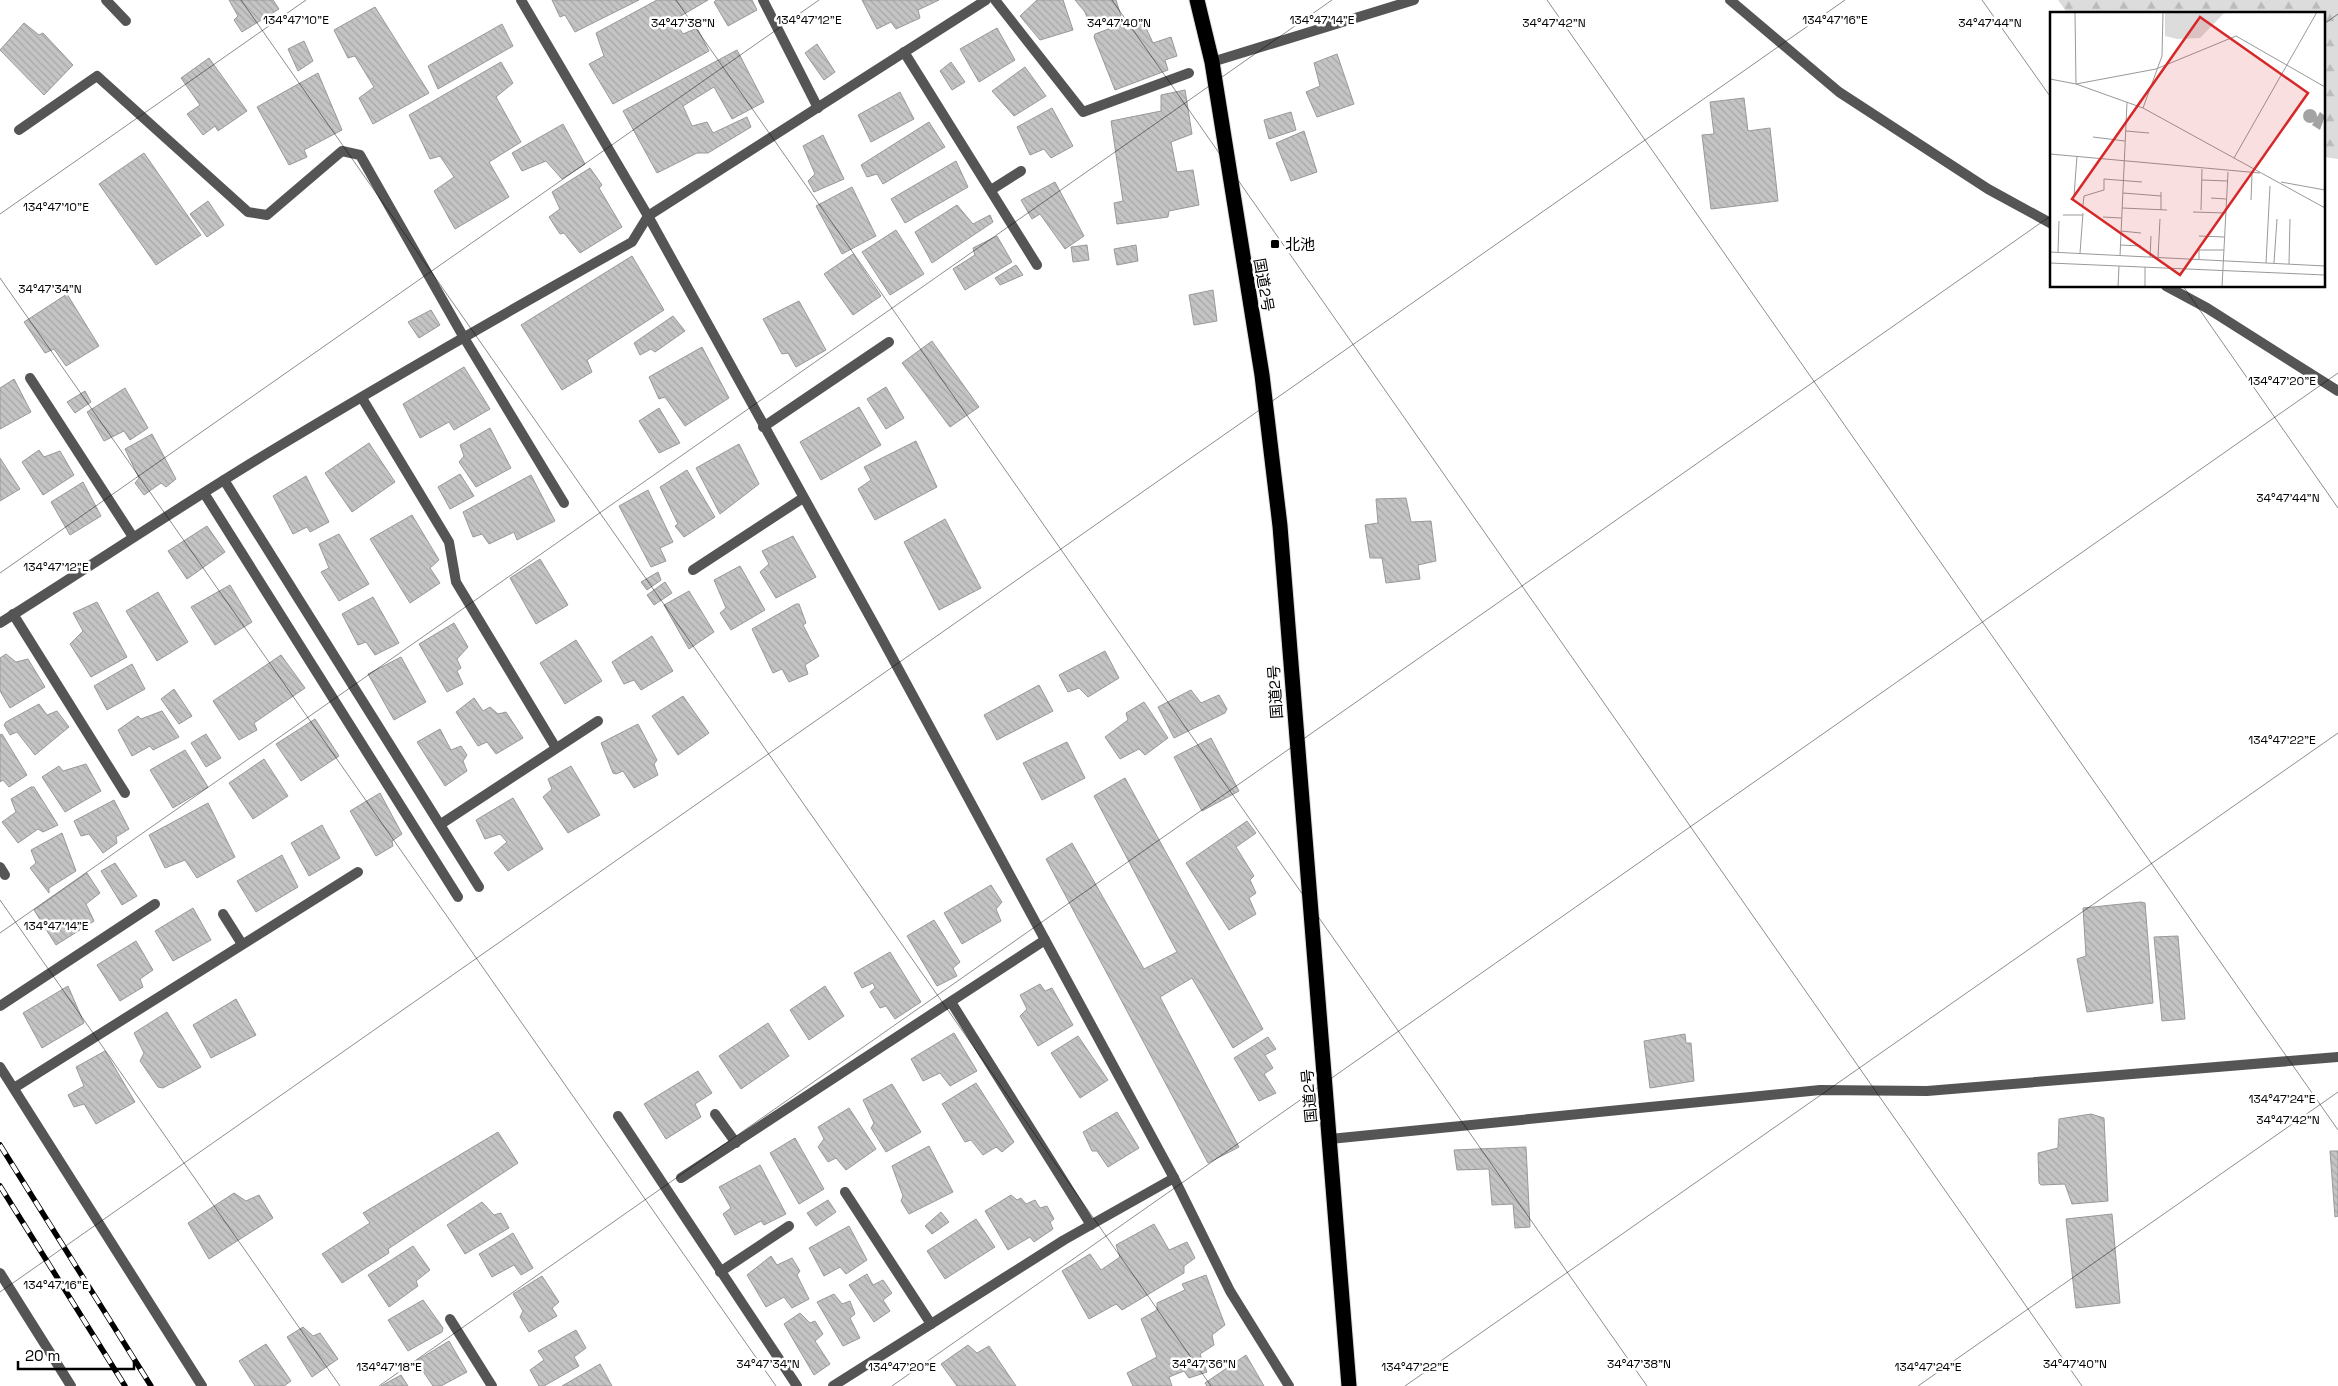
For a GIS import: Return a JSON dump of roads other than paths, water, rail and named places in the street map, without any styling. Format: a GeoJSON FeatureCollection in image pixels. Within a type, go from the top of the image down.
{"type":"FeatureCollection","features":[{"type":"Feature","properties":{"kind":"highway","name":"国道2号"},"geometry":{"type":"LineString","coordinates":[[1197,0],[1212,62],[1262,375],[1279,517],[1349,1386]]}},
{"type":"Feature","properties":{"kind":"street"},"geometry":{"type":"LineString","coordinates":[[106,0],[126,21]]}},
{"type":"Feature","properties":{"kind":"street"},"geometry":{"type":"LineString","coordinates":[[521,0],[648,216],[1174,1178],[1230,1291],[1289,1386]]}},
{"type":"Feature","properties":{"kind":"street"},"geometry":{"type":"LineString","coordinates":[[763,0],[818,108]]}},
{"type":"Feature","properties":{"kind":"street"},"geometry":{"type":"LineString","coordinates":[[0,622],[224,480],[463,336],[632,242],[648,216],[986,0]]}},
{"type":"Feature","properties":{"kind":"street"},"geometry":{"type":"LineString","coordinates":[[995,0],[1083,112],[1189,73]]}},
{"type":"Feature","properties":{"kind":"street"},"geometry":{"type":"LineString","coordinates":[[1212,62],[1414,0]]}},
{"type":"Feature","properties":{"kind":"street"},"geometry":{"type":"LineString","coordinates":[[1730,0],[1839,92],[1988,189],[2050,223]]}},
{"type":"Feature","properties":{"kind":"street"},"geometry":{"type":"LineString","coordinates":[[904,52],[1037,265]]}},
{"type":"Feature","properties":{"kind":"street"},"geometry":{"type":"LineString","coordinates":[[19,130],[97,76],[248,212],[267,215],[342,151],[360,155],[463,336],[564,503]]}},
{"type":"Feature","properties":{"kind":"street"},"geometry":{"type":"LineString","coordinates":[[991,190],[1022,171]]}},
{"type":"Feature","properties":{"kind":"street"},"geometry":{"type":"LineString","coordinates":[[2170,288],[2206,308],[2338,391]]}},
{"type":"Feature","properties":{"kind":"street"},"geometry":{"type":"LineString","coordinates":[[763,427],[889,342]]}},
{"type":"Feature","properties":{"kind":"street"},"geometry":{"type":"LineString","coordinates":[[30,378],[133,537]]}},
{"type":"Feature","properties":{"kind":"street"},"geometry":{"type":"LineString","coordinates":[[362,398],[450,542],[456,582],[556,748]]}},
{"type":"Feature","properties":{"kind":"street"},"geometry":{"type":"LineString","coordinates":[[224,480],[479,887]]}},
{"type":"Feature","properties":{"kind":"street"},"geometry":{"type":"LineString","coordinates":[[204,493],[458,897]]}},
{"type":"Feature","properties":{"kind":"street"},"geometry":{"type":"LineString","coordinates":[[693,570],[803,498]]}},
{"type":"Feature","properties":{"kind":"street"},"geometry":{"type":"LineString","coordinates":[[13,614],[125,793]]}},
{"type":"Feature","properties":{"kind":"street"},"geometry":{"type":"LineString","coordinates":[[441,824],[598,720]]}},
{"type":"Feature","properties":{"kind":"street"},"geometry":{"type":"LineString","coordinates":[[14,1088],[358,872]]}},
{"type":"Feature","properties":{"kind":"street"},"geometry":{"type":"LineString","coordinates":[[0,1006],[154,904]]}},
{"type":"Feature","properties":{"kind":"street"},"geometry":{"type":"LineString","coordinates":[[223,914],[242,944]]}},
{"type":"Feature","properties":{"kind":"street"},"geometry":{"type":"LineString","coordinates":[[681,1178],[1045,940]]}},
{"type":"Feature","properties":{"kind":"street"},"geometry":{"type":"LineString","coordinates":[[951,1002],[1091,1226]]}},
{"type":"Feature","properties":{"kind":"street"},"geometry":{"type":"LineString","coordinates":[[1330,1140],[1820,1090],[1927,1091],[2338,1057]]}},
{"type":"Feature","properties":{"kind":"street"},"geometry":{"type":"LineString","coordinates":[[0,1067],[202,1386]]}},
{"type":"Feature","properties":{"kind":"street"},"geometry":{"type":"LineString","coordinates":[[714,1114],[736,1143]]}},
{"type":"Feature","properties":{"kind":"street"},"geometry":{"type":"LineString","coordinates":[[618,1116],[797,1386]]}},
{"type":"Feature","properties":{"kind":"street"},"geometry":{"type":"LineString","coordinates":[[833,1386],[1091,1226],[1174,1178]]}},
{"type":"Feature","properties":{"kind":"street"},"geometry":{"type":"LineString","coordinates":[[845,1192],[932,1324]]}},
{"type":"Feature","properties":{"kind":"street"},"geometry":{"type":"LineString","coordinates":[[720,1272],[789,1226]]}},
{"type":"Feature","properties":{"kind":"street"},"geometry":{"type":"LineString","coordinates":[[0,1273],[71,1386]]}},
{"type":"Feature","properties":{"kind":"street"},"geometry":{"type":"LineString","coordinates":[[450,1319],[492,1386]]}},
{"type":"Feature","properties":{"kind":"railway"},"geometry":{"type":"LineString","coordinates":[[0,1145],[151,1386]]}},
{"type":"Feature","properties":{"kind":"railway"},"geometry":{"type":"LineString","coordinates":[[0,1186],[125,1386]]}},
{"type":"Feature","properties":{"kind":"place","name":"北池"},"geometry":{"type":"Point","coordinates":[1275,244]}}]}
